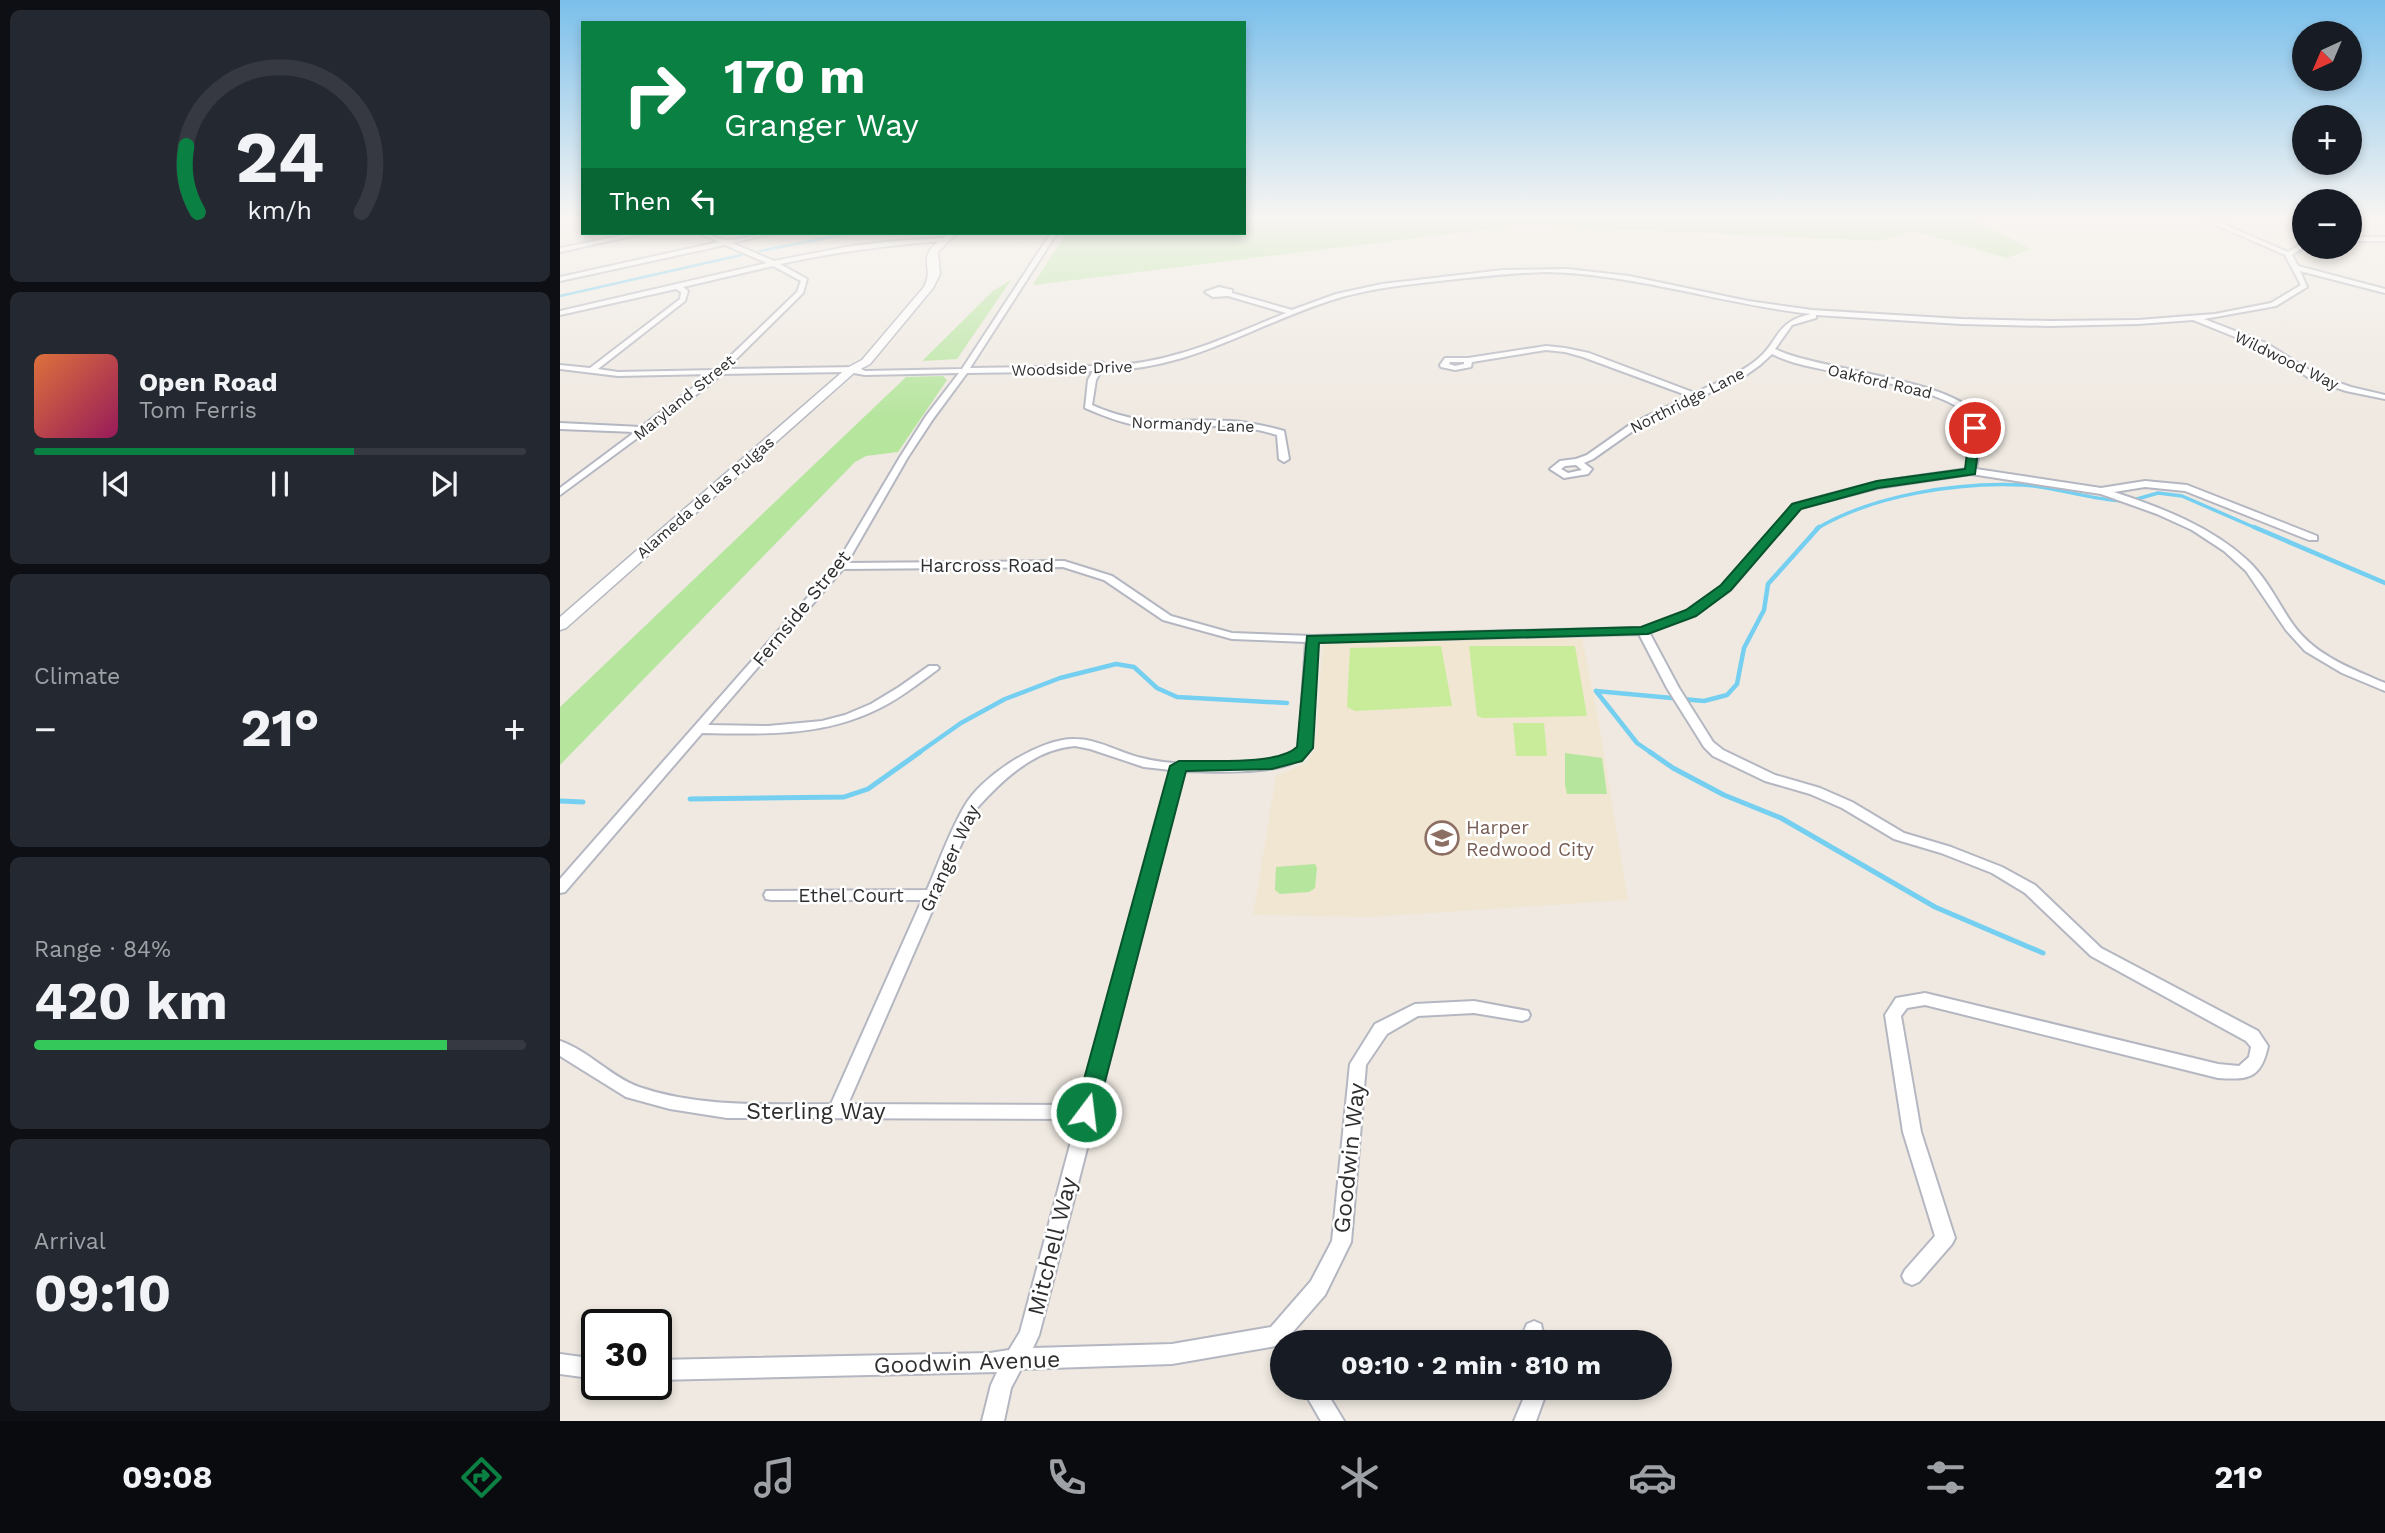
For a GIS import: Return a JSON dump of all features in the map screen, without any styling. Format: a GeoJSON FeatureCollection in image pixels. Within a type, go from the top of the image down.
{"type":"FeatureCollection","features":[{"type":"Feature","properties":{"kind":"main road","name":"Alameda de las Pulgas"},"geometry":{"type":"LineString","coordinates":[[560,625],[851,370],[866,362],[929,285]]}},
{"type":"Feature","properties":{"kind":"street"},"geometry":{"type":"LineString","coordinates":[[560,313],[684,285]]}},
{"type":"Feature","properties":{"kind":"street","name":"Maryland Street"},"geometry":{"type":"LineString","coordinates":[[561,490],[717,374],[800,293],[803,285]]}},
{"type":"Feature","properties":{"kind":"street","name":"Fernside Street"},"geometry":{"type":"LineString","coordinates":[[560,888],[840,566],[910,447],[967,367],[1020,285]]}},
{"type":"Feature","properties":{"kind":"street","name":"Woodside Drive"},"geometry":{"type":"LineString","coordinates":[[967,367],[1152,365],[1222,342],[1329,298],[1381,285]]}},
{"type":"Feature","properties":{"kind":"street","name":"Woodside Drive"},"geometry":{"type":"LineString","coordinates":[[1661,285],[1768,307],[1824,314],[1927,322],[2101,325],[2254,309],[2289,299],[2305,285]]}},
{"type":"Feature","properties":{"kind":"street"},"geometry":{"type":"LineString","coordinates":[[2362,285],[2385,291]]}},
{"type":"Feature","properties":{"kind":"street"},"geometry":{"type":"LineString","coordinates":[[591,371],[683,300],[685,291],[677,287]]}},
{"type":"Feature","properties":{"kind":"street"},"geometry":{"type":"LineString","coordinates":[[1228,294],[1292,312]]}},
{"type":"Feature","properties":{"kind":"street"},"geometry":{"type":"LineString","coordinates":[[1768,307],[1790,322],[1824,314]]}},
{"type":"Feature","properties":{"kind":"street","name":"Wildwood Way"},"geometry":{"type":"LineString","coordinates":[[2191,317],[2263,345],[2314,377],[2385,397]]}},
{"type":"Feature","properties":{"kind":"street","name":"Northridge Lane"},"geometry":{"type":"LineString","coordinates":[[1578,462],[1590,457],[1634,426],[1760,362],[1781,329],[1790,322]]}},
{"type":"Feature","properties":{"kind":"street"},"geometry":{"type":"LineString","coordinates":[[1468,360],[1523,350],[1565,350],[1586,355],[1696,396]]}},
{"type":"Feature","properties":{"kind":"street","name":"Oakford Road"},"geometry":{"type":"LineString","coordinates":[[1770,350],[1792,360],[1934,393],[1964,406],[1973,416],[1975,428],[1971,471]]}},
{"type":"Feature","properties":{"kind":"street"},"geometry":{"type":"LineString","coordinates":[[1760,362],[1792,360]]}},
{"type":"Feature","properties":{"kind":"street","name":"Normandy Lane"},"geometry":{"type":"LineString","coordinates":[[1100,364],[1088,396],[1088,406],[1106,416],[1121,422],[1149,425],[1227,423],[1261,426],[1280,433],[1284,459]]}},
{"type":"Feature","properties":{"kind":"street"},"geometry":{"type":"LineString","coordinates":[[560,367],[618,374],[717,374],[851,370],[865,373],[967,367]]}},
{"type":"Feature","properties":{"kind":"street"},"geometry":{"type":"LineString","coordinates":[[560,426],[644,430]]}},
{"type":"Feature","properties":{"kind":"street","name":"Harcross Road"},"geometry":{"type":"LineString","coordinates":[[840,566],[1064,564],[1108,578],[1167,618],[1232,636],[1312,639],[1643,631],[1691,613],[1726,587],[1797,506],[1877,485],[1971,471],[2101,491],[2145,484],[2187,488],[2313,538]]}},
{"type":"Feature","properties":{"kind":"street"},"geometry":{"type":"LineString","coordinates":[[2101,491],[2170,514],[2222,544],[2256,575],[2291,630],[2306,646],[2326,659],[2385,687]]}},
{"type":"Feature","properties":{"kind":"street"},"geometry":{"type":"LineString","coordinates":[[1643,631],[1673,688],[1708,744],[1718,753],[1770,778],[1815,791],[1847,805],[1899,836],[1946,850],[1997,870],[2030,889],[2096,952],[2242,1030],[2252,1036],[2260,1046],[2257,1060],[2242,1073],[2218,1071],[1925,999],[1902,1002],[1893,1015],[1912,1132],[1945,1238],[1912,1276]]}},
{"type":"Feature","properties":{"kind":"street","name":"Granger Way"},"geometry":{"type":"LineString","coordinates":[[836,1112],[971,806],[992,782],[1026,756],[1070,742],[1088,744],[1147,764],[1272,764],[1296,757],[1305,748],[1312,639]]}},
{"type":"Feature","properties":{"kind":"street"},"geometry":{"type":"LineString","coordinates":[[700,729],[773,731],[813,729],[840,723],[902,693],[933,668]]}},
{"type":"Feature","properties":{"kind":"street","name":"Mitchell Way"},"geometry":{"type":"LineString","coordinates":[[993,1421],[1002,1385],[1029,1335],[1179,766]]}},
{"type":"Feature","properties":{"kind":"street","name":"Ethel Court"},"geometry":{"type":"LineString","coordinates":[[771,895],[932,895]]}},
{"type":"Feature","properties":{"kind":"street","name":"Goodwin Way"},"geometry":{"type":"LineString","coordinates":[[1287,1330],[1318,1287],[1341,1242],[1358,1064],[1381,1029],[1415,1010],[1474,1007],[1522,1015]]}},
{"type":"Feature","properties":{"kind":"street","name":"Sterling Way"},"geometry":{"type":"LineString","coordinates":[[560,1048],[632,1092],[670,1102],[727,1111],[1086,1112]]}},
{"type":"Feature","properties":{"kind":"street","name":"Goodwin Avenue"},"geometry":{"type":"LineString","coordinates":[[672,1370],[990,1363],[1017,1359],[1172,1354],[1270,1341]]}},
{"type":"Feature","properties":{"kind":"street"},"geometry":{"type":"LineString","coordinates":[[560,1364],[581,1367]]}},
{"type":"Feature","properties":{"kind":"street"},"geometry":{"type":"LineString","coordinates":[[1320,1400],[1333,1421]]}},
{"type":"Feature","properties":{"kind":"street"},"geometry":{"type":"LineString","coordinates":[[1525,1421],[1533,1400]]}},
{"type":"Feature","properties":{"kind":"shaded area","name":"Harper Redwood City"},"geometry":{"type":"Polygon","coordinates":[[[1582,638],[1628,900],[1370,917],[1253,915],[1276,776],[1306,763],[1315,750],[1323,641],[1582,638]]]}},
{"type":"Feature","properties":{"kind":"green space"},"geometry":{"type":"Polygon","coordinates":[[[1007,285],[957,359],[922,361],[993,291],[1007,285]]]}},
{"type":"Feature","properties":{"kind":"green space"},"geometry":{"type":"Polygon","coordinates":[[[943,376],[947,380],[898,452],[866,456],[855,462],[560,765],[560,707],[906,377],[943,376]]]}},
{"type":"Feature","properties":{"kind":"green space"},"geometry":{"type":"Polygon","coordinates":[[[1441,646],[1452,706],[1355,711],[1347,707],[1350,648],[1441,646]]]}},
{"type":"Feature","properties":{"kind":"green space"},"geometry":{"type":"Polygon","coordinates":[[[1469,646],[1575,646],[1587,716],[1477,716],[1469,646]]]}},
{"type":"Feature","properties":{"kind":"green space"},"geometry":{"type":"Polygon","coordinates":[[[1513,723],[1544,723],[1547,756],[1516,756],[1513,723]]]}},
{"type":"Feature","properties":{"kind":"green space"},"geometry":{"type":"Polygon","coordinates":[[[1565,753],[1602,758],[1607,794],[1567,794],[1565,753]]]}},
{"type":"Feature","properties":{"kind":"green space"},"geometry":{"type":"Polygon","coordinates":[[[1315,864],[1315,888],[1309,892],[1280,894],[1275,890],[1276,867],[1315,864]]]}},
{"type":"Feature","properties":{"kind":"waterway"},"geometry":{"type":"LineString","coordinates":[[560,296],[607,285]]}},
{"type":"Feature","properties":{"kind":"waterway"},"geometry":{"type":"LineString","coordinates":[[1818,528],[1863,507],[1889,499],[1971,486],[2036,486],[2124,501]]}},
{"type":"Feature","properties":{"kind":"waterway"},"geometry":{"type":"LineString","coordinates":[[2137,499],[2158,493],[2182,496],[2258,529]]}},
{"type":"Feature","properties":{"kind":"waterway"},"geometry":{"type":"LineString","coordinates":[[2254,527],[2385,583]]}},
{"type":"Feature","properties":{"kind":"waterway"},"geometry":{"type":"LineString","coordinates":[[1653,754],[1637,743],[1596,691],[1704,701],[1727,695],[1737,684],[1744,648],[1764,610],[1768,584],[1818,528]]}},
{"type":"Feature","properties":{"kind":"waterway"},"geometry":{"type":"LineString","coordinates":[[917,754],[961,723],[1005,699],[1060,678],[1116,664],[1134,667],[1157,688],[1177,697],[1287,703]]}},
{"type":"Feature","properties":{"kind":"waterway"},"geometry":{"type":"LineString","coordinates":[[690,799],[844,797],[868,789],[920,752]]}},
{"type":"Feature","properties":{"kind":"waterway"},"geometry":{"type":"LineString","coordinates":[[1650,752],[1673,768],[1724,795],[1781,818],[1935,907],[2043,953]]}},
{"type":"Feature","properties":{"kind":"waterway"},"geometry":{"type":"LineString","coordinates":[[560,801],[583,802]]}},
{"type":"Feature","properties":{"kind":"place","name":"Harper Redwood City"},"geometry":{"type":"Point","coordinates":[1442,838]}},
{"type":"Feature","properties":{"kind":"route"},"geometry":{"type":"LineString","coordinates":[[1086,1112],[1179,766],[1272,764],[1296,757],[1305,748],[1312,639],[1643,631],[1691,613],[1726,587],[1797,506],[1877,485],[1971,471],[1975,428]]}}]}
